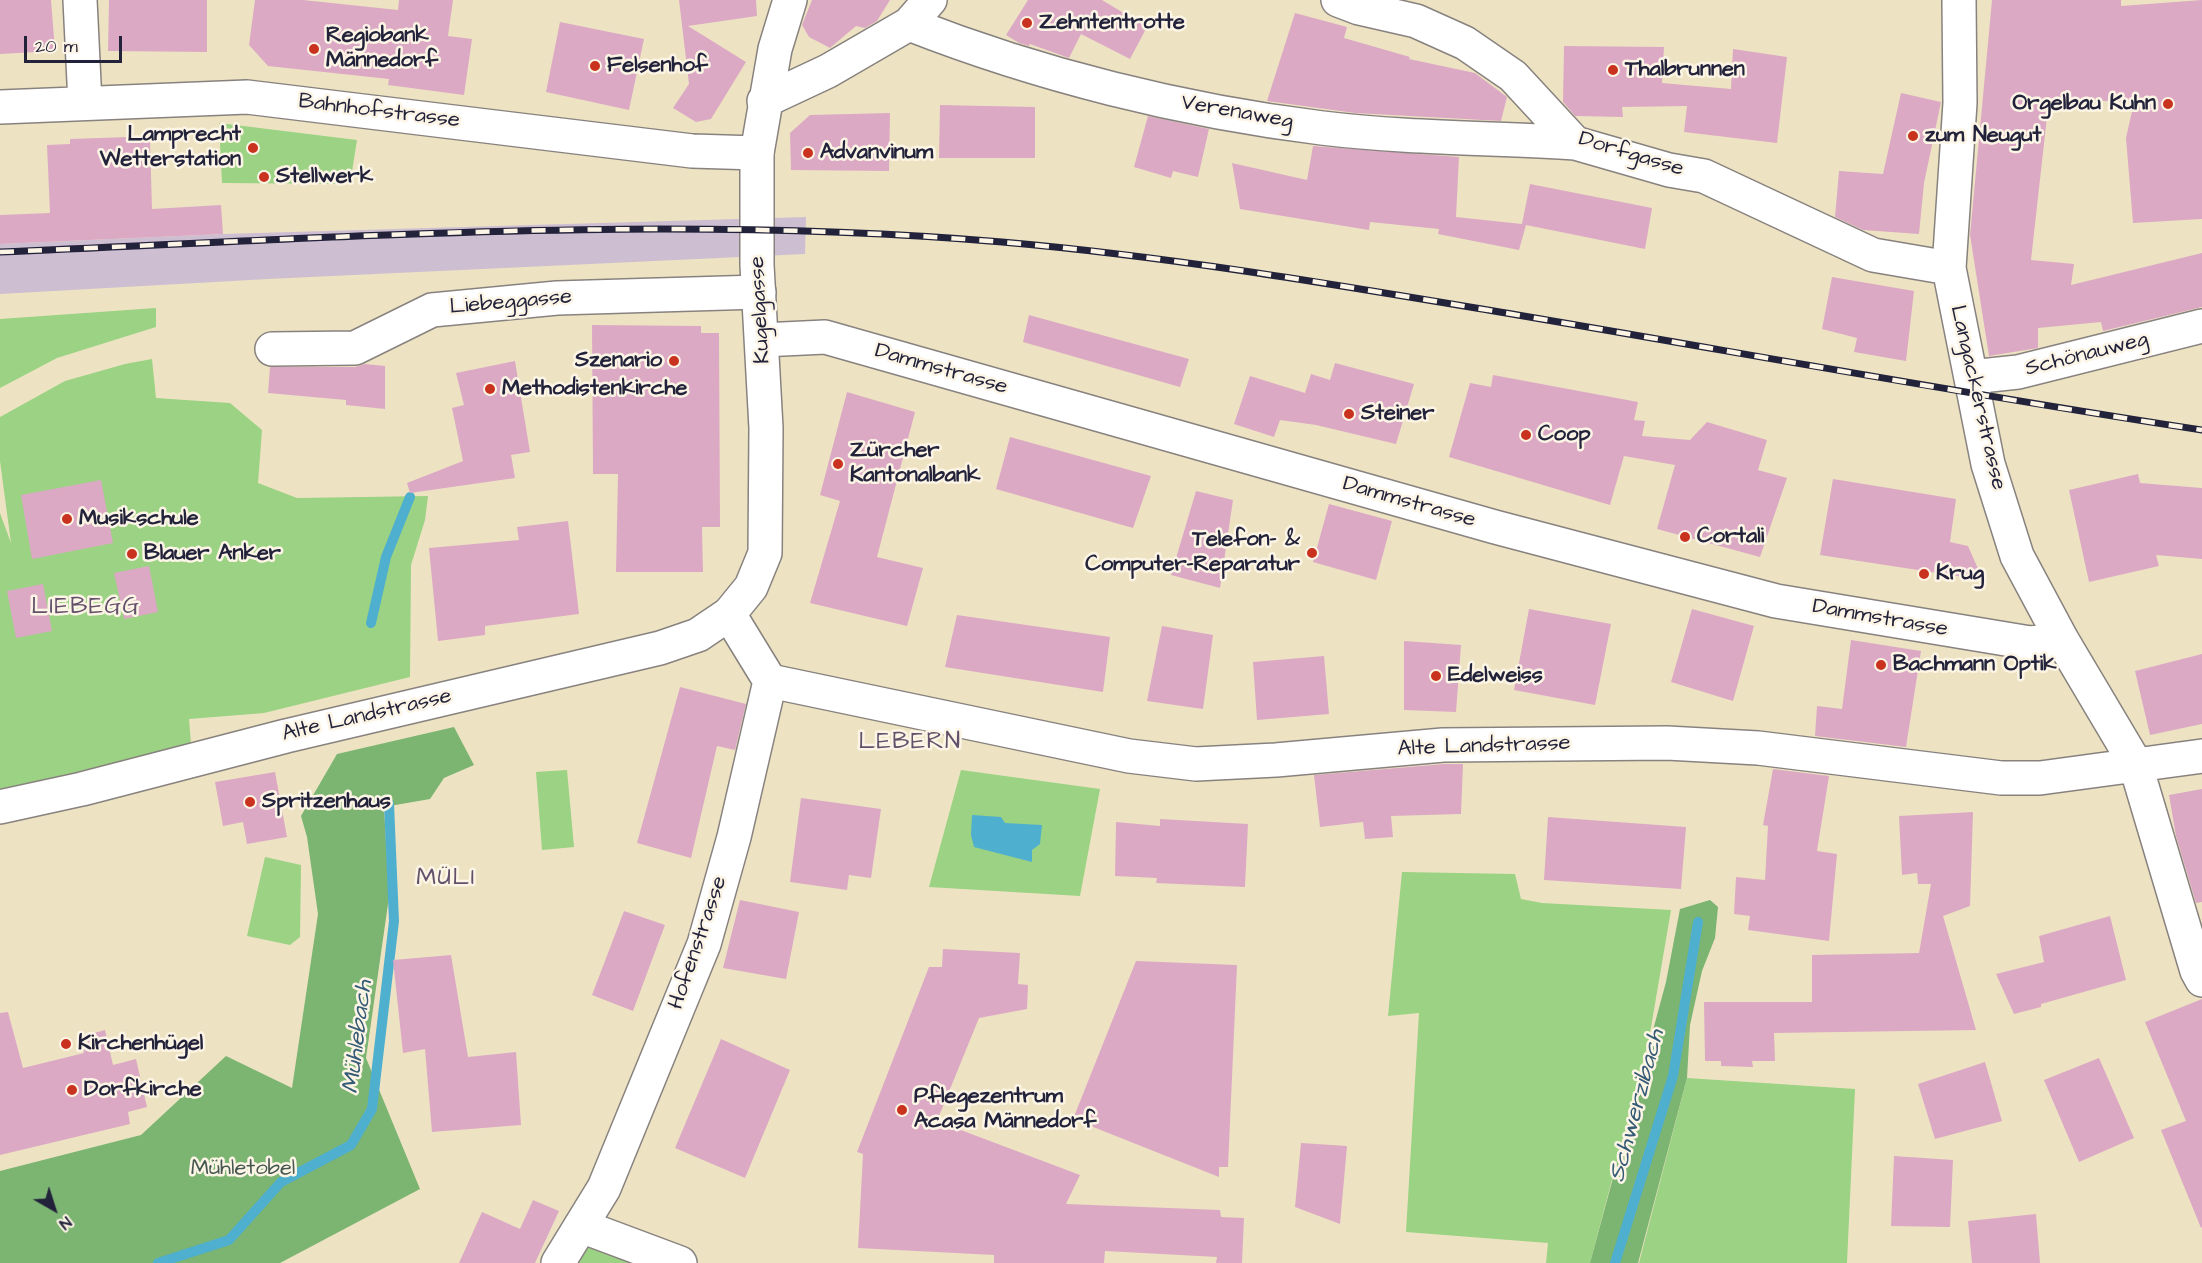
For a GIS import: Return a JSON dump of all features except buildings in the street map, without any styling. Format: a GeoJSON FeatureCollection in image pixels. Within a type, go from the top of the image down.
{"type":"FeatureCollection","features":[{"type":"Feature","properties":{"kind":"street"},"geometry":{"type":"LineString","coordinates":[[80,0],[85,103]]}},
{"type":"Feature","properties":{"kind":"street","name":"Kugelgasse"},"geometry":{"type":"LineString","coordinates":[[729,614],[751,587],[765,553],[766,428],[759,292],[758,153],[764,101],[775,49],[790,0]]}},
{"type":"Feature","properties":{"kind":"street","name":"Dorfgasse"},"geometry":{"type":"LineString","coordinates":[[1338,0],[1359,9],[1416,21],[1465,43],[1513,76],[1575,143],[1669,170],[1704,176],[1873,255],[1949,268]]}},
{"type":"Feature","properties":{"kind":"street","name":"Langackerstrasse"},"geometry":{"type":"LineString","coordinates":[[1959,0],[1960,103],[1949,268],[1988,464],[2017,556],[2062,640],[2135,763],[2197,971],[2202,980]]}},
{"type":"Feature","properties":{"kind":"street"},"geometry":{"type":"LineString","coordinates":[[764,101],[828,71],[920,12]]}},
{"type":"Feature","properties":{"kind":"street","name":"Verenaweg"},"geometry":{"type":"LineString","coordinates":[[920,12],[979,51],[1198,109],[1323,128],[1575,143]]}},
{"type":"Feature","properties":{"kind":"street","name":"Bahnhofstrasse"},"geometry":{"type":"LineString","coordinates":[[0,107],[247,96],[692,151],[758,153]]}},
{"type":"Feature","properties":{"kind":"street","name":"Liebeggasse"},"geometry":{"type":"LineString","coordinates":[[272,349],[355,348],[432,310],[557,298],[759,292]]}},
{"type":"Feature","properties":{"kind":"street","name":"Schönauweg"},"geometry":{"type":"LineString","coordinates":[[1971,377],[2018,372],[2202,326]]}},
{"type":"Feature","properties":{"kind":"street","name":"Dammstrasse"},"geometry":{"type":"LineString","coordinates":[[762,340],[825,337],[1495,527],[1776,601],[2031,643],[2062,640]]}},
{"type":"Feature","properties":{"kind":"street"},"geometry":{"type":"LineString","coordinates":[[729,614],[770,681]]}},
{"type":"Feature","properties":{"kind":"street","name":"Alte Landstrasse"},"geometry":{"type":"LineString","coordinates":[[0,807],[82,789],[298,733],[660,648],[699,635],[729,614]]}},
{"type":"Feature","properties":{"kind":"street","name":"Alte Landstrasse"},"geometry":{"type":"LineString","coordinates":[[770,681],[1129,756],[1196,764],[1276,760],[1443,745],[1667,743],[1758,748],[2001,778],[2040,778],[2135,763],[2202,756]]}},
{"type":"Feature","properties":{"kind":"street","name":"Hofenstrasse"},"geometry":{"type":"LineString","coordinates":[[558,1263],[604,1188],[704,944],[734,837],[770,681]]}},
{"type":"Feature","properties":{"kind":"street"},"geometry":{"type":"LineString","coordinates":[[581,1226],[680,1263]]}},
{"type":"Feature","properties":{"kind":"shaded area"},"geometry":{"type":"Polygon","coordinates":[[[806,217],[805,254],[0,294],[0,244],[223,234],[806,217]]]}},
{"type":"Feature","properties":{"kind":"green space"},"geometry":{"type":"Polygon","coordinates":[[[219,123],[357,140],[350,184],[222,183],[219,123]]]}},
{"type":"Feature","properties":{"kind":"green space"},"geometry":{"type":"Polygon","coordinates":[[[156,308],[156,327],[57,358],[0,388],[0,319],[156,308]]]}},
{"type":"Feature","properties":{"kind":"green space"},"geometry":{"type":"Polygon","coordinates":[[[152,359],[156,398],[230,403],[262,430],[258,483],[297,498],[428,496],[425,520],[411,565],[410,677],[264,713],[189,719],[191,744],[0,791],[0,513],[11,543],[0,461],[0,417],[65,381],[152,359]]]}},
{"type":"Feature","properties":{"kind":"green space","name":"Mühletobel"},"geometry":{"type":"Polygon","coordinates":[[[454,727],[474,765],[444,778],[430,799],[384,807],[389,897],[366,1058],[420,1189],[280,1263],[0,1263],[0,1171],[141,1135],[226,1056],[292,1088],[318,914],[307,837],[301,816],[337,754],[454,727]]]}},
{"type":"Feature","properties":{"kind":"green space"},"geometry":{"type":"Polygon","coordinates":[[[567,770],[574,847],[542,850],[536,772],[567,770]]]}},
{"type":"Feature","properties":{"kind":"green space"},"geometry":{"type":"Polygon","coordinates":[[[961,770],[1100,789],[1080,896],[929,887],[961,770]]]}},
{"type":"Feature","properties":{"kind":"green space"},"geometry":{"type":"Polygon","coordinates":[[[265,857],[301,865],[300,937],[290,945],[247,936],[265,857]]]}},
{"type":"Feature","properties":{"kind":"green space"},"geometry":{"type":"Polygon","coordinates":[[[1402,872],[1515,874],[1521,899],[1542,903],[1671,910],[1649,1039],[1590,1263],[1546,1263],[1548,1243],[1406,1232],[1419,1013],[1388,1016],[1402,872]]]}},
{"type":"Feature","properties":{"kind":"green space"},"geometry":{"type":"Polygon","coordinates":[[[1710,900],[1718,907],[1715,938],[1702,971],[1690,1025],[1687,1078],[1638,1263],[1590,1263],[1666,982],[1680,909],[1710,900]]]}},
{"type":"Feature","properties":{"kind":"green space"},"geometry":{"type":"Polygon","coordinates":[[[1687,1078],[1855,1089],[1847,1263],[1639,1263],[1687,1078]]]}},
{"type":"Feature","properties":{"kind":"green space"},"geometry":{"type":"Polygon","coordinates":[[[581,1226],[680,1263],[558,1263],[581,1226]]]}},
{"type":"Feature","properties":{"kind":"water"},"geometry":{"type":"Polygon","coordinates":[[[972,815],[1001,817],[1005,823],[1042,825],[1040,844],[1032,850],[1032,862],[974,847],[971,835],[972,815]]]}},
{"type":"Feature","properties":{"kind":"waterway"},"geometry":{"type":"LineString","coordinates":[[371,623],[386,557],[410,497]]}},
{"type":"Feature","properties":{"kind":"waterway","name":"Mühlebach"},"geometry":{"type":"LineString","coordinates":[[158,1263],[229,1240],[281,1182],[351,1145],[372,1109],[394,921],[389,804]]}},
{"type":"Feature","properties":{"kind":"waterway","name":"Schwerzibach"},"geometry":{"type":"LineString","coordinates":[[1615,1263],[1673,1076],[1698,922]]}},
{"type":"Feature","properties":{"kind":"railway"},"geometry":{"type":"LineString","coordinates":[[0,252],[376,235],[626,229],[877,234],[1002,242],[1124,255],[1306,280],[2023,402],[2202,430]]}},
{"type":"Feature","properties":{"kind":"place","name":"Zehntentrotte"},"geometry":{"type":"Point","coordinates":[1027,23]}},
{"type":"Feature","properties":{"kind":"place","name":"Regiobank Männedorf"},"geometry":{"type":"Point","coordinates":[314,49]}},
{"type":"Feature","properties":{"kind":"place","name":"Felsenhof"},"geometry":{"type":"Point","coordinates":[595,66]}},
{"type":"Feature","properties":{"kind":"place","name":"Thalbrunnen"},"geometry":{"type":"Point","coordinates":[1613,70]}},
{"type":"Feature","properties":{"kind":"place","name":"Orgelbau Kuhn"},"geometry":{"type":"Point","coordinates":[2168,104]}},
{"type":"Feature","properties":{"kind":"place","name":"zum Neugut"},"geometry":{"type":"Point","coordinates":[1913,136]}},
{"type":"Feature","properties":{"kind":"place","name":"Lamprecht Wetterstation"},"geometry":{"type":"Point","coordinates":[253,148]}},
{"type":"Feature","properties":{"kind":"place","name":"Advanvinum"},"geometry":{"type":"Point","coordinates":[808,153]}},
{"type":"Feature","properties":{"kind":"place","name":"Stellwerk"},"geometry":{"type":"Point","coordinates":[264,177]}},
{"type":"Feature","properties":{"kind":"place","name":"Szenario"},"geometry":{"type":"Point","coordinates":[674,361]}},
{"type":"Feature","properties":{"kind":"place","name":"Methodistenkirche"},"geometry":{"type":"Point","coordinates":[490,389]}},
{"type":"Feature","properties":{"kind":"place","name":"Steiner"},"geometry":{"type":"Point","coordinates":[1349,414]}},
{"type":"Feature","properties":{"kind":"place","name":"Coop"},"geometry":{"type":"Point","coordinates":[1526,435]}},
{"type":"Feature","properties":{"kind":"place","name":"Zürcher Kantonalbank"},"geometry":{"type":"Point","coordinates":[838,464]}},
{"type":"Feature","properties":{"kind":"place","name":"Musikschule"},"geometry":{"type":"Point","coordinates":[67,519]}},
{"type":"Feature","properties":{"kind":"place","name":"Cortali"},"geometry":{"type":"Point","coordinates":[1685,537]}},
{"type":"Feature","properties":{"kind":"place","name":"Telefon- & Computer-Reparatur"},"geometry":{"type":"Point","coordinates":[1312,553]}},
{"type":"Feature","properties":{"kind":"place","name":"Blauer Anker"},"geometry":{"type":"Point","coordinates":[132,554]}},
{"type":"Feature","properties":{"kind":"place","name":"Krug"},"geometry":{"type":"Point","coordinates":[1924,574]}},
{"type":"Feature","properties":{"kind":"place","name":"Bachmann Optik"},"geometry":{"type":"Point","coordinates":[1881,665]}},
{"type":"Feature","properties":{"kind":"place","name":"Edelweiss"},"geometry":{"type":"Point","coordinates":[1436,676]}},
{"type":"Feature","properties":{"kind":"place","name":"Spritzenhaus"},"geometry":{"type":"Point","coordinates":[250,802]}},
{"type":"Feature","properties":{"kind":"place","name":"Kirchenhügel"},"geometry":{"type":"Point","coordinates":[66,1044]}},
{"type":"Feature","properties":{"kind":"place","name":"Dorfkirche"},"geometry":{"type":"Point","coordinates":[72,1090]}},
{"type":"Feature","properties":{"kind":"place","name":"Pflegezentrum Acasa Männedorf"},"geometry":{"type":"Point","coordinates":[902,1110]}},
{"type":"Feature","properties":{"kind":"district","name":"LIEBEGG"},"geometry":{"type":"Point","coordinates":[86,608]}},
{"type":"Feature","properties":{"kind":"district","name":"LEBERN"},"geometry":{"type":"Point","coordinates":[910,743]}},
{"type":"Feature","properties":{"kind":"district","name":"MÜLI"},"geometry":{"type":"Point","coordinates":[446,879]}}]}
